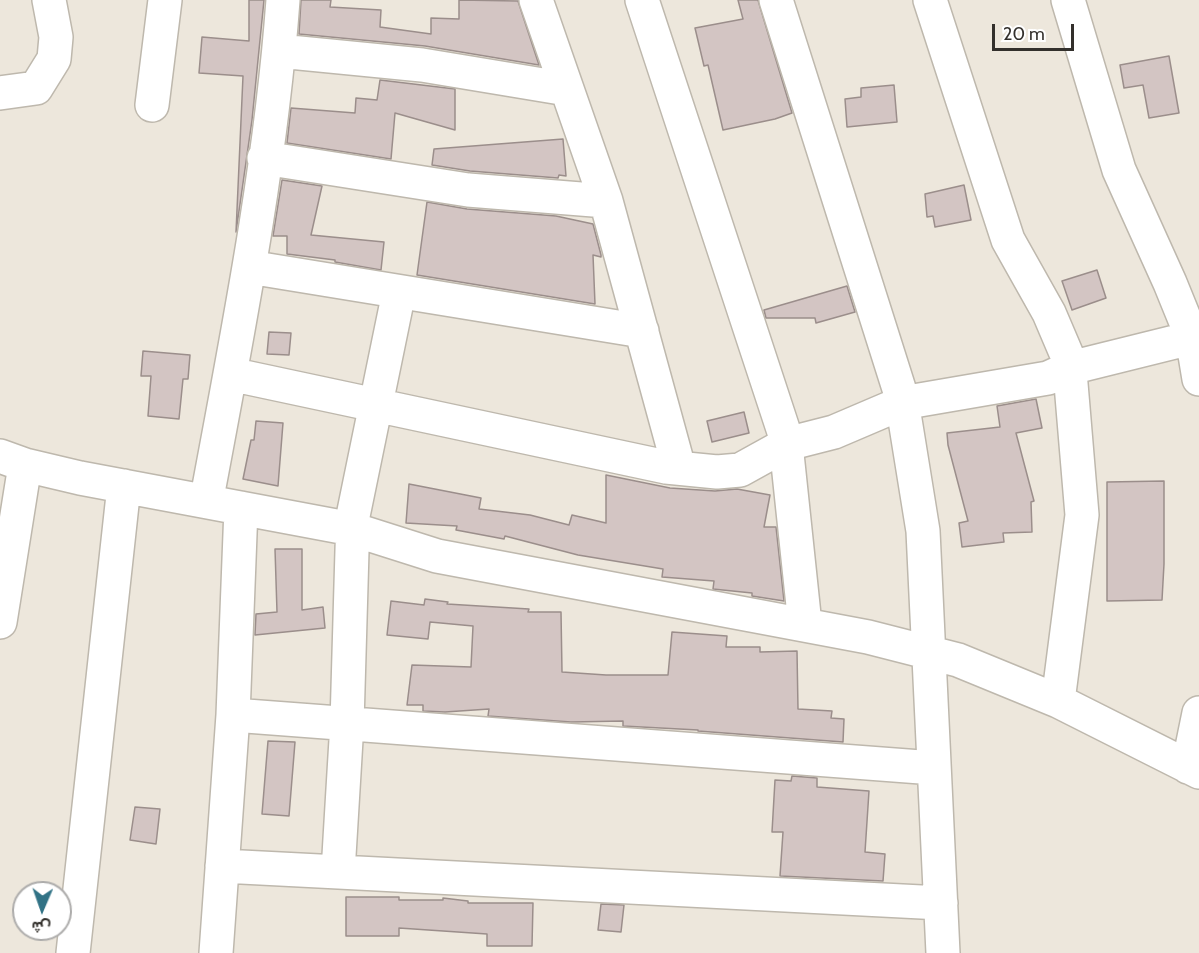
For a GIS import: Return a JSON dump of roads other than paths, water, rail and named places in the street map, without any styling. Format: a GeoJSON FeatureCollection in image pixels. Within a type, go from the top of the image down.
{"type":"FeatureCollection","features":[{"type":"Feature","properties":{"kind":"street"},"geometry":{"type":"LineString","coordinates":[[0,93],[36,88],[54,59],[56,37],[49,0]]}},
{"type":"Feature","properties":{"kind":"street"},"geometry":{"type":"LineString","coordinates":[[152,105],[165,0]]}},
{"type":"Feature","properties":{"kind":"street"},"geometry":{"type":"LineString","coordinates":[[209,487],[249,267],[279,51],[283,0]]}},
{"type":"Feature","properties":{"kind":"street"},"geometry":{"type":"LineString","coordinates":[[536,0],[606,201],[679,468]]}},
{"type":"Feature","properties":{"kind":"street"},"geometry":{"type":"LineString","coordinates":[[642,0],[782,424],[787,444],[804,615]]}},
{"type":"Feature","properties":{"kind":"street"},"geometry":{"type":"LineString","coordinates":[[776,0],[902,403],[923,531],[943,953]]}},
{"type":"Feature","properties":{"kind":"street"},"geometry":{"type":"LineString","coordinates":[[930,0],[1008,240],[1049,313],[1069,360],[1082,515],[1058,701]]}},
{"type":"Feature","properties":{"kind":"street"},"geometry":{"type":"LineString","coordinates":[[1068,0],[1119,170],[1195,337],[1199,379]]}},
{"type":"Feature","properties":{"kind":"street"},"geometry":{"type":"LineString","coordinates":[[279,51],[422,65],[567,89]]}},
{"type":"Feature","properties":{"kind":"street"},"geometry":{"type":"LineString","coordinates":[[264,158],[468,190],[606,201]]}},
{"type":"Feature","properties":{"kind":"street"},"geometry":{"type":"LineString","coordinates":[[249,267],[642,330]]}},
{"type":"Feature","properties":{"kind":"street"},"geometry":{"type":"LineString","coordinates":[[338,872],[347,723],[352,516],[399,292]]}},
{"type":"Feature","properties":{"kind":"street"},"geometry":{"type":"LineString","coordinates":[[230,374],[679,468],[717,472],[740,470],[787,444],[834,432],[902,403],[1048,378],[1070,368],[1195,337]]}},
{"type":"Feature","properties":{"kind":"street"},"geometry":{"type":"LineString","coordinates":[[0,622],[12,461],[124,486],[352,529],[436,556],[868,637],[958,660],[1058,701],[1194,770],[1199,713]]}},
{"type":"Feature","properties":{"kind":"street"},"geometry":{"type":"LineString","coordinates":[[73,953],[124,486]]}},
{"type":"Feature","properties":{"kind":"street"},"geometry":{"type":"LineString","coordinates":[[216,953],[233,715],[241,508]]}},
{"type":"Feature","properties":{"kind":"street"},"geometry":{"type":"LineString","coordinates":[[233,715],[934,768]]}},
{"type":"Feature","properties":{"kind":"street"},"geometry":{"type":"LineString","coordinates":[[222,866],[940,903]]}}]}
